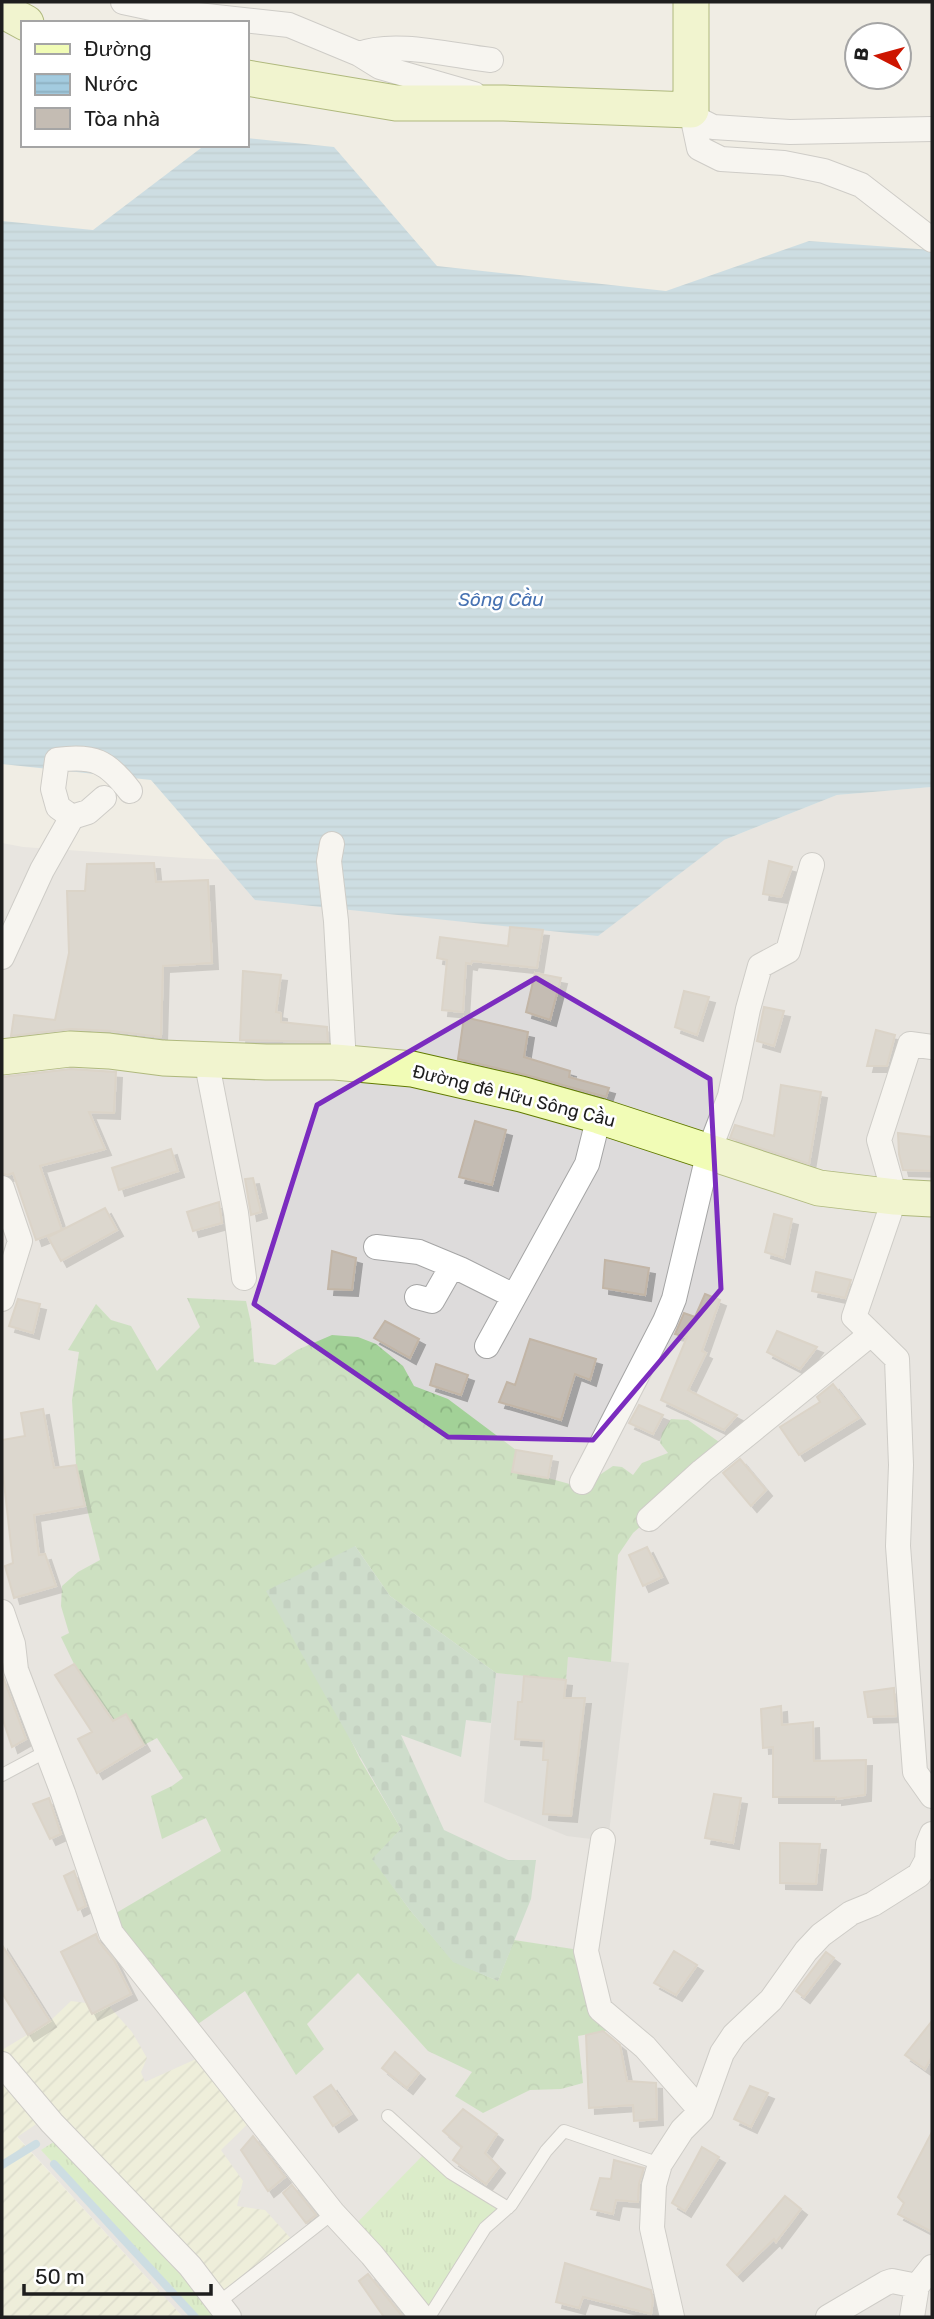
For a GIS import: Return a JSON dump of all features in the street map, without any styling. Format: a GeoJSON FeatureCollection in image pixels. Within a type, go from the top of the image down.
{"type":"FeatureCollection","features":[{"type":"Feature","properties":{"kind":"main road"},"geometry":{"type":"LineString","coordinates":[[248,78],[396,103],[504,103],[691,110],[691,2]]}},
{"type":"Feature","properties":{"kind":"main road"},"geometry":{"type":"LineString","coordinates":[[2,10],[22,21]]}},
{"type":"Feature","properties":{"kind":"main road","name":"Đường đê Hữu Sông Cầu"},"geometry":{"type":"LineString","coordinates":[[2,1057],[70,1049],[412,1069],[521,1094],[598,1116],[819,1188],[932,1199]]}},
{"type":"Feature","properties":{"kind":"street"},"geometry":{"type":"LineString","coordinates":[[123,2],[170,12],[289,25],[359,54],[380,67],[504,103]]}},
{"type":"Feature","properties":{"kind":"street"},"geometry":{"type":"LineString","coordinates":[[359,54],[379,49],[491,60]]}},
{"type":"Feature","properties":{"kind":"street"},"geometry":{"type":"LineString","coordinates":[[691,110],[699,120],[713,127],[790,132],[932,129]]}},
{"type":"Feature","properties":{"kind":"street"},"geometry":{"type":"LineString","coordinates":[[691,110],[699,148],[721,159],[784,163],[824,171],[861,185],[932,240]]}},
{"type":"Feature","properties":{"kind":"street"},"geometry":{"type":"LineString","coordinates":[[72,817],[58,807],[54,789],[57,760],[80,757],[94,761],[114,770],[130,791]]}},
{"type":"Feature","properties":{"kind":"street"},"geometry":{"type":"LineString","coordinates":[[2,957],[42,870],[72,817],[88,812],[104,798]]}},
{"type":"Feature","properties":{"kind":"street"},"geometry":{"type":"LineString","coordinates":[[332,844],[329,861],[336,921],[344,1063]]}},
{"type":"Feature","properties":{"kind":"street"},"geometry":{"type":"LineString","coordinates":[[582,1482],[674,1299],[709,1151],[730,1096],[760,966],[788,951],[812,865]]}},
{"type":"Feature","properties":{"kind":"street"},"geometry":{"type":"LineString","coordinates":[[932,1047],[910,1044],[879,1140],[895,1197],[854,1317],[897,1359],[901,1465],[898,1546],[920,1766],[915,1772],[932,1796]]}},
{"type":"Feature","properties":{"kind":"street"},"geometry":{"type":"LineString","coordinates":[[206,1059],[236,1213],[244,1278]]}},
{"type":"Feature","properties":{"kind":"street"},"geometry":{"type":"LineString","coordinates":[[487,1346],[587,1164],[598,1116]]}},
{"type":"Feature","properties":{"kind":"street"},"geometry":{"type":"LineString","coordinates":[[2,1188],[20,1241],[2,1299]]}},
{"type":"Feature","properties":{"kind":"street"},"geometry":{"type":"LineString","coordinates":[[376,1247],[419,1252],[514,1296]]}},
{"type":"Feature","properties":{"kind":"street"},"geometry":{"type":"LineString","coordinates":[[417,1297],[432,1301],[452,1266]]}},
{"type":"Feature","properties":{"kind":"street"},"geometry":{"type":"LineString","coordinates":[[649,1519],[702,1471],[871,1334]]}},
{"type":"Feature","properties":{"kind":"street"},"geometry":{"type":"LineString","coordinates":[[2,1612],[13,1644],[9,1675],[47,1751],[111,1933],[333,2213],[372,2255],[422,2317]]}},
{"type":"Feature","properties":{"kind":"street"},"geometry":{"type":"LineString","coordinates":[[603,1840],[586,1951],[600,2009],[645,2047],[701,2110]]}},
{"type":"Feature","properties":{"kind":"street"},"geometry":{"type":"LineString","coordinates":[[672,2317],[652,2228],[654,2185],[660,2164],[682,2130],[701,2110],[722,2053],[734,2035],[771,2000],[806,1951],[821,1935],[851,1913],[873,1904],[919,1875],[927,1860],[931,1842]]}},
{"type":"Feature","properties":{"kind":"street"},"geometry":{"type":"LineString","coordinates":[[2,2064],[52,2123],[190,2266],[223,2310]]}},
{"type":"Feature","properties":{"kind":"street"},"geometry":{"type":"LineString","coordinates":[[828,2317],[886,2283],[924,2277],[912,2317]]}},
{"type":"Feature","properties":{"kind":"lane"},"geometry":{"type":"LineString","coordinates":[[2,1775],[47,1751]]}},
{"type":"Feature","properties":{"kind":"lane"},"geometry":{"type":"LineString","coordinates":[[388,2116],[451,2173],[508,2208]]}},
{"type":"Feature","properties":{"kind":"lane"},"geometry":{"type":"LineString","coordinates":[[429,2317],[485,2228],[508,2208],[546,2151],[564,2131],[660,2164]]}},
{"type":"Feature","properties":{"kind":"lane"},"geometry":{"type":"LineString","coordinates":[[223,2310],[333,2213]]}},
{"type":"Feature","properties":{"kind":"highlighted area"},"geometry":{"type":"Polygon","coordinates":[[[536,978],[710,1079],[721,1289],[593,1440],[448,1437],[254,1304],[317,1105],[536,978]]]}},
{"type":"Feature","properties":{"kind":"shaded area"},"geometry":{"type":"Polygon","coordinates":[[[932,787],[932,2317],[183,2317],[17,2136],[2,2064],[2,843],[23,847],[185,858],[432,869],[724,840],[837,795],[932,787]]]}},
{"type":"Feature","properties":{"kind":"shaded area"},"geometry":{"type":"Polygon","coordinates":[[[568,1657],[629,1663],[608,1841],[567,1836],[484,1802],[496,1673],[565,1680],[568,1657]]]}},
{"type":"Feature","properties":{"kind":"green space"},"geometry":{"type":"Polygon","coordinates":[[[187,1298],[246,1301],[254,1362],[275,1365],[297,1350],[332,1335],[358,1337],[376,1344],[403,1366],[414,1386],[448,1399],[516,1450],[513,1472],[584,1488],[588,1471],[601,1474],[613,1466],[622,1467],[633,1475],[642,1463],[668,1453],[660,1443],[662,1433],[671,1419],[688,1420],[729,1449],[633,1533],[618,1555],[611,1662],[568,1657],[566,1680],[496,1673],[390,1596],[355,1546],[349,1736],[401,1829],[373,1859],[410,1910],[453,1961],[498,1981],[514,1940],[586,1951],[617,2029],[578,2036],[583,2083],[561,2089],[530,2090],[483,2113],[455,2096],[472,2072],[428,2051],[358,1973],[307,2024],[324,2049],[296,2075],[245,1991],[188,2031],[106,1919],[221,1851],[206,1818],[162,1839],[151,1796],[183,1778],[157,1738],[144,1745],[126,1714],[114,1720],[74,1664],[61,1637],[69,1633],[61,1606],[62,1586],[78,1572],[100,1560],[76,1465],[72,1400],[79,1352],[68,1350],[96,1304],[111,1320],[131,1326],[157,1371],[200,1327],[187,1298]]]}},
{"type":"Feature","properties":{"kind":"green space"},"geometry":{"type":"Polygon","coordinates":[[[355,1546],[390,1596],[496,1673],[491,1723],[466,1720],[461,1757],[401,1735],[444,1830],[508,1860],[536,1860],[531,1899],[498,1981],[453,1962],[372,1859],[401,1829],[266,1591],[355,1546]]]}},
{"type":"Feature","properties":{"kind":"green space"},"geometry":{"type":"Polygon","coordinates":[[[71,2001],[109,2006],[132,2032],[147,2058],[141,2072],[145,2082],[196,2059],[256,2116],[221,2150],[243,2181],[237,2206],[265,2210],[295,2243],[218,2303],[47,2117],[17,2137],[183,2317],[2,2317],[2,2050],[50,2021],[71,2001]]]}},
{"type":"Feature","properties":{"kind":"green space"},"geometry":{"type":"Polygon","coordinates":[[[65,2135],[229,2317],[195,2317],[41,2150],[65,2135]]]}},
{"type":"Feature","properties":{"kind":"green space"},"geometry":{"type":"Polygon","coordinates":[[[427,2151],[508,2208],[485,2228],[429,2317],[349,2231],[427,2151]]]}},
{"type":"Feature","properties":{"kind":"water","name":"Sông Cầu"},"geometry":{"type":"Polygon","coordinates":[[[248,138],[334,147],[437,266],[666,291],[809,241],[932,250],[932,787],[837,795],[724,840],[598,936],[255,900],[151,780],[2,764],[2,221],[93,230],[202,147],[248,147],[248,138]]]}},
{"type":"Feature","properties":{"kind":"building"},"geometry":{"type":"Polygon","coordinates":[[[769,861],[792,867],[781,897],[763,894],[769,861]]]}},
{"type":"Feature","properties":{"kind":"building"},"geometry":{"type":"Polygon","coordinates":[[[154,863],[156,882],[208,880],[212,963],[163,966],[161,1037],[71,1029],[11,1036],[14,1015],[55,1020],[69,953],[67,891],[85,891],[87,864],[154,863]]]}},
{"type":"Feature","properties":{"kind":"building"},"geometry":{"type":"Polygon","coordinates":[[[510,927],[543,930],[537,968],[472,961],[471,964],[466,963],[463,1012],[442,1010],[447,960],[437,958],[440,937],[508,946],[510,927]]]}},
{"type":"Feature","properties":{"kind":"building"},"geometry":{"type":"Polygon","coordinates":[[[243,971],[281,975],[276,1012],[281,1013],[281,1022],[327,1027],[328,1042],[240,1040],[243,971]]]}},
{"type":"Feature","properties":{"kind":"building"},"geometry":{"type":"Polygon","coordinates":[[[535,973],[561,978],[550,1020],[526,1012],[535,973]]]}},
{"type":"Feature","properties":{"kind":"building"},"geometry":{"type":"Polygon","coordinates":[[[684,991],[709,997],[697,1035],[675,1027],[684,991]]]}},
{"type":"Feature","properties":{"kind":"building"},"geometry":{"type":"Polygon","coordinates":[[[764,1007],[784,1011],[774,1046],[757,1041],[764,1007]]]}},
{"type":"Feature","properties":{"kind":"building"},"geometry":{"type":"Polygon","coordinates":[[[464,1017],[528,1032],[524,1057],[570,1071],[569,1077],[609,1088],[606,1097],[458,1059],[464,1017]]]}},
{"type":"Feature","properties":{"kind":"building"},"geometry":{"type":"Polygon","coordinates":[[[876,1030],[895,1035],[887,1066],[867,1066],[876,1030]]]}},
{"type":"Feature","properties":{"kind":"building"},"geometry":{"type":"Polygon","coordinates":[[[71,1069],[116,1072],[114,1113],[89,1112],[105,1149],[40,1166],[62,1230],[36,1240],[13,1173],[2,1174],[2,1077],[71,1069]]]}},
{"type":"Feature","properties":{"kind":"building"},"geometry":{"type":"Polygon","coordinates":[[[781,1085],[821,1092],[809,1164],[730,1138],[735,1125],[774,1136],[781,1085]]]}},
{"type":"Feature","properties":{"kind":"building"},"geometry":{"type":"Polygon","coordinates":[[[475,1121],[506,1130],[492,1185],[459,1177],[475,1121]]]}},
{"type":"Feature","properties":{"kind":"building"},"geometry":{"type":"Polygon","coordinates":[[[898,1133],[932,1137],[932,1171],[903,1170],[898,1133]]]}},
{"type":"Feature","properties":{"kind":"building"},"geometry":{"type":"Polygon","coordinates":[[[171,1149],[178,1171],[119,1190],[112,1168],[171,1149]]]}},
{"type":"Feature","properties":{"kind":"building"},"geometry":{"type":"Polygon","coordinates":[[[253,1178],[261,1212],[251,1215],[245,1179],[253,1178]]]}},
{"type":"Feature","properties":{"kind":"building"},"geometry":{"type":"Polygon","coordinates":[[[219,1202],[222,1223],[193,1231],[187,1212],[219,1202]]]}},
{"type":"Feature","properties":{"kind":"building"},"geometry":{"type":"Polygon","coordinates":[[[105,1208],[117,1230],[61,1261],[48,1237],[105,1208]]]}},
{"type":"Feature","properties":{"kind":"building"},"geometry":{"type":"Polygon","coordinates":[[[774,1214],[792,1219],[784,1258],[765,1252],[774,1214]]]}},
{"type":"Feature","properties":{"kind":"building"},"geometry":{"type":"Polygon","coordinates":[[[332,1251],[356,1258],[352,1290],[328,1289],[332,1251]]]}},
{"type":"Feature","properties":{"kind":"building"},"geometry":{"type":"Polygon","coordinates":[[[605,1260],[649,1268],[645,1295],[603,1288],[605,1260]]]}},
{"type":"Feature","properties":{"kind":"building"},"geometry":{"type":"Polygon","coordinates":[[[816,1272],[851,1280],[845,1298],[812,1291],[816,1272]]]}},
{"type":"Feature","properties":{"kind":"building"},"geometry":{"type":"Polygon","coordinates":[[[705,1294],[720,1300],[702,1351],[706,1353],[688,1390],[737,1415],[724,1430],[661,1400],[687,1337],[675,1334],[684,1313],[695,1317],[705,1294]]]}},
{"type":"Feature","properties":{"kind":"building"},"geometry":{"type":"Polygon","coordinates":[[[18,1299],[40,1304],[33,1333],[9,1326],[18,1299]]]}},
{"type":"Feature","properties":{"kind":"building"},"geometry":{"type":"Polygon","coordinates":[[[385,1321],[419,1339],[410,1358],[374,1338],[385,1321]]]}},
{"type":"Feature","properties":{"kind":"building"},"geometry":{"type":"Polygon","coordinates":[[[777,1331],[817,1347],[800,1369],[767,1352],[777,1331]]]}},
{"type":"Feature","properties":{"kind":"building"},"geometry":{"type":"Polygon","coordinates":[[[530,1339],[596,1359],[590,1380],[575,1374],[561,1420],[499,1402],[507,1382],[515,1385],[530,1339]]]}},
{"type":"Feature","properties":{"kind":"building"},"geometry":{"type":"Polygon","coordinates":[[[436,1364],[468,1375],[461,1395],[430,1385],[436,1364]]]}},
{"type":"Feature","properties":{"kind":"building"},"geometry":{"type":"Polygon","coordinates":[[[833,1384],[859,1418],[799,1455],[780,1427],[820,1402],[817,1397],[833,1384]]]}},
{"type":"Feature","properties":{"kind":"building"},"geometry":{"type":"Polygon","coordinates":[[[639,1405],[663,1415],[653,1434],[629,1423],[639,1405]]]}},
{"type":"Feature","properties":{"kind":"building"},"geometry":{"type":"Polygon","coordinates":[[[43,1409],[54,1468],[76,1465],[85,1506],[34,1515],[39,1555],[45,1554],[56,1586],[14,1598],[5,1566],[13,1563],[2,1465],[2,1440],[25,1436],[21,1413],[43,1409]]]}},
{"type":"Feature","properties":{"kind":"building"},"geometry":{"type":"Polygon","coordinates":[[[516,1450],[552,1456],[548,1478],[512,1472],[516,1450]]]}},
{"type":"Feature","properties":{"kind":"building"},"geometry":{"type":"Polygon","coordinates":[[[740,1459],[766,1490],[751,1506],[723,1473],[740,1459]]]}},
{"type":"Feature","properties":{"kind":"building"},"geometry":{"type":"Polygon","coordinates":[[[647,1547],[662,1577],[643,1586],[629,1555],[647,1547]]]}},
{"type":"Feature","properties":{"kind":"building"},"geometry":{"type":"Polygon","coordinates":[[[74,1664],[113,1721],[126,1714],[144,1745],[97,1773],[78,1739],[92,1732],[55,1675],[74,1664]]]}},
{"type":"Feature","properties":{"kind":"building"},"geometry":{"type":"Polygon","coordinates":[[[2,1674],[26,1739],[12,1747],[2,1717],[2,1674]]]}},
{"type":"Feature","properties":{"kind":"building"},"geometry":{"type":"Polygon","coordinates":[[[524,1676],[566,1680],[564,1698],[585,1698],[571,1816],[543,1814],[548,1760],[543,1760],[544,1741],[515,1739],[518,1702],[522,1702],[524,1676]]]}},
{"type":"Feature","properties":{"kind":"building"},"geometry":{"type":"Polygon","coordinates":[[[894,1688],[896,1716],[868,1717],[864,1692],[894,1688]]]}},
{"type":"Feature","properties":{"kind":"building"},"geometry":{"type":"Polygon","coordinates":[[[781,1706],[782,1725],[813,1722],[814,1761],[866,1760],[865,1795],[836,1799],[773,1797],[773,1747],[763,1748],[761,1709],[781,1706]]]}},
{"type":"Feature","properties":{"kind":"building"},"geometry":{"type":"Polygon","coordinates":[[[714,1794],[741,1798],[733,1843],[705,1838],[714,1794]]]}},
{"type":"Feature","properties":{"kind":"building"},"geometry":{"type":"Polygon","coordinates":[[[49,1798],[61,1834],[50,1839],[33,1804],[49,1798]]]}},
{"type":"Feature","properties":{"kind":"building"},"geometry":{"type":"Polygon","coordinates":[[[780,1843],[820,1844],[816,1884],[780,1883],[780,1843]]]}},
{"type":"Feature","properties":{"kind":"building"},"geometry":{"type":"Polygon","coordinates":[[[74,1871],[86,1906],[78,1910],[64,1876],[74,1871]]]}},
{"type":"Feature","properties":{"kind":"building"},"geometry":{"type":"Polygon","coordinates":[[[96,1934],[114,1960],[131,1994],[92,2014],[61,1952],[96,1934]]]}},
{"type":"Feature","properties":{"kind":"building"},"geometry":{"type":"Polygon","coordinates":[[[2,1945],[50,2021],[28,2035],[2,1993],[2,1945]]]}},
{"type":"Feature","properties":{"kind":"building"},"geometry":{"type":"Polygon","coordinates":[[[674,1951],[697,1965],[676,1995],[654,1983],[674,1951]]]}},
{"type":"Feature","properties":{"kind":"building"},"geometry":{"type":"Polygon","coordinates":[[[826,1952],[834,1958],[804,1997],[796,1991],[826,1952]]]}},
{"type":"Feature","properties":{"kind":"building"},"geometry":{"type":"Polygon","coordinates":[[[932,2021],[932,2057],[925,2069],[905,2055],[932,2021]]]}},
{"type":"Feature","properties":{"kind":"building"},"geometry":{"type":"Polygon","coordinates":[[[603,2031],[620,2045],[627,2081],[656,2083],[657,2119],[634,2121],[633,2105],[589,2108],[586,2035],[603,2031]]]}},
{"type":"Feature","properties":{"kind":"building"},"geometry":{"type":"Polygon","coordinates":[[[395,2052],[419,2073],[407,2088],[382,2068],[395,2052]]]}},
{"type":"Feature","properties":{"kind":"building"},"geometry":{"type":"Polygon","coordinates":[[[331,2085],[351,2114],[333,2126],[314,2097],[331,2085]]]}},
{"type":"Feature","properties":{"kind":"building"},"geometry":{"type":"Polygon","coordinates":[[[750,2086],[768,2093],[751,2127],[734,2119],[750,2086]]]}},
{"type":"Feature","properties":{"kind":"building"},"geometry":{"type":"Polygon","coordinates":[[[463,2109],[497,2134],[485,2153],[499,2167],[486,2184],[453,2160],[462,2147],[443,2131],[463,2109]]]}},
{"type":"Feature","properties":{"kind":"building"},"geometry":{"type":"Polygon","coordinates":[[[932,2132],[932,2232],[898,2214],[904,2203],[898,2197],[932,2132]]]}},
{"type":"Feature","properties":{"kind":"building"},"geometry":{"type":"Polygon","coordinates":[[[253,2136],[285,2177],[268,2191],[241,2150],[253,2136]]]}},
{"type":"Feature","properties":{"kind":"building"},"geometry":{"type":"Polygon","coordinates":[[[702,2147],[719,2157],[685,2211],[672,2203],[702,2147]]]}},
{"type":"Feature","properties":{"kind":"building"},"geometry":{"type":"Polygon","coordinates":[[[614,2160],[644,2168],[639,2184],[638,2202],[616,2200],[613,2214],[591,2209],[600,2178],[611,2179],[614,2160]]]}},
{"type":"Feature","properties":{"kind":"building"},"geometry":{"type":"Polygon","coordinates":[[[292,2185],[316,2215],[306,2223],[283,2193],[292,2185]]]}},
{"type":"Feature","properties":{"kind":"building"},"geometry":{"type":"Polygon","coordinates":[[[785,2196],[801,2209],[776,2242],[774,2239],[737,2275],[727,2265],[785,2196]]]}},
{"type":"Feature","properties":{"kind":"building"},"geometry":{"type":"Polygon","coordinates":[[[565,2263],[651,2290],[651,2314],[583,2297],[579,2308],[556,2302],[565,2263]]]}},
{"type":"Feature","properties":{"kind":"building"},"geometry":{"type":"Polygon","coordinates":[[[368,2274],[403,2317],[384,2317],[359,2281],[368,2274]]]}},
{"type":"Feature","properties":{"kind":"waterway"},"geometry":{"type":"LineString","coordinates":[[2,2165],[36,2144]]}},
{"type":"Feature","properties":{"kind":"waterway"},"geometry":{"type":"LineString","coordinates":[[54,2164],[195,2317]]}}]}
